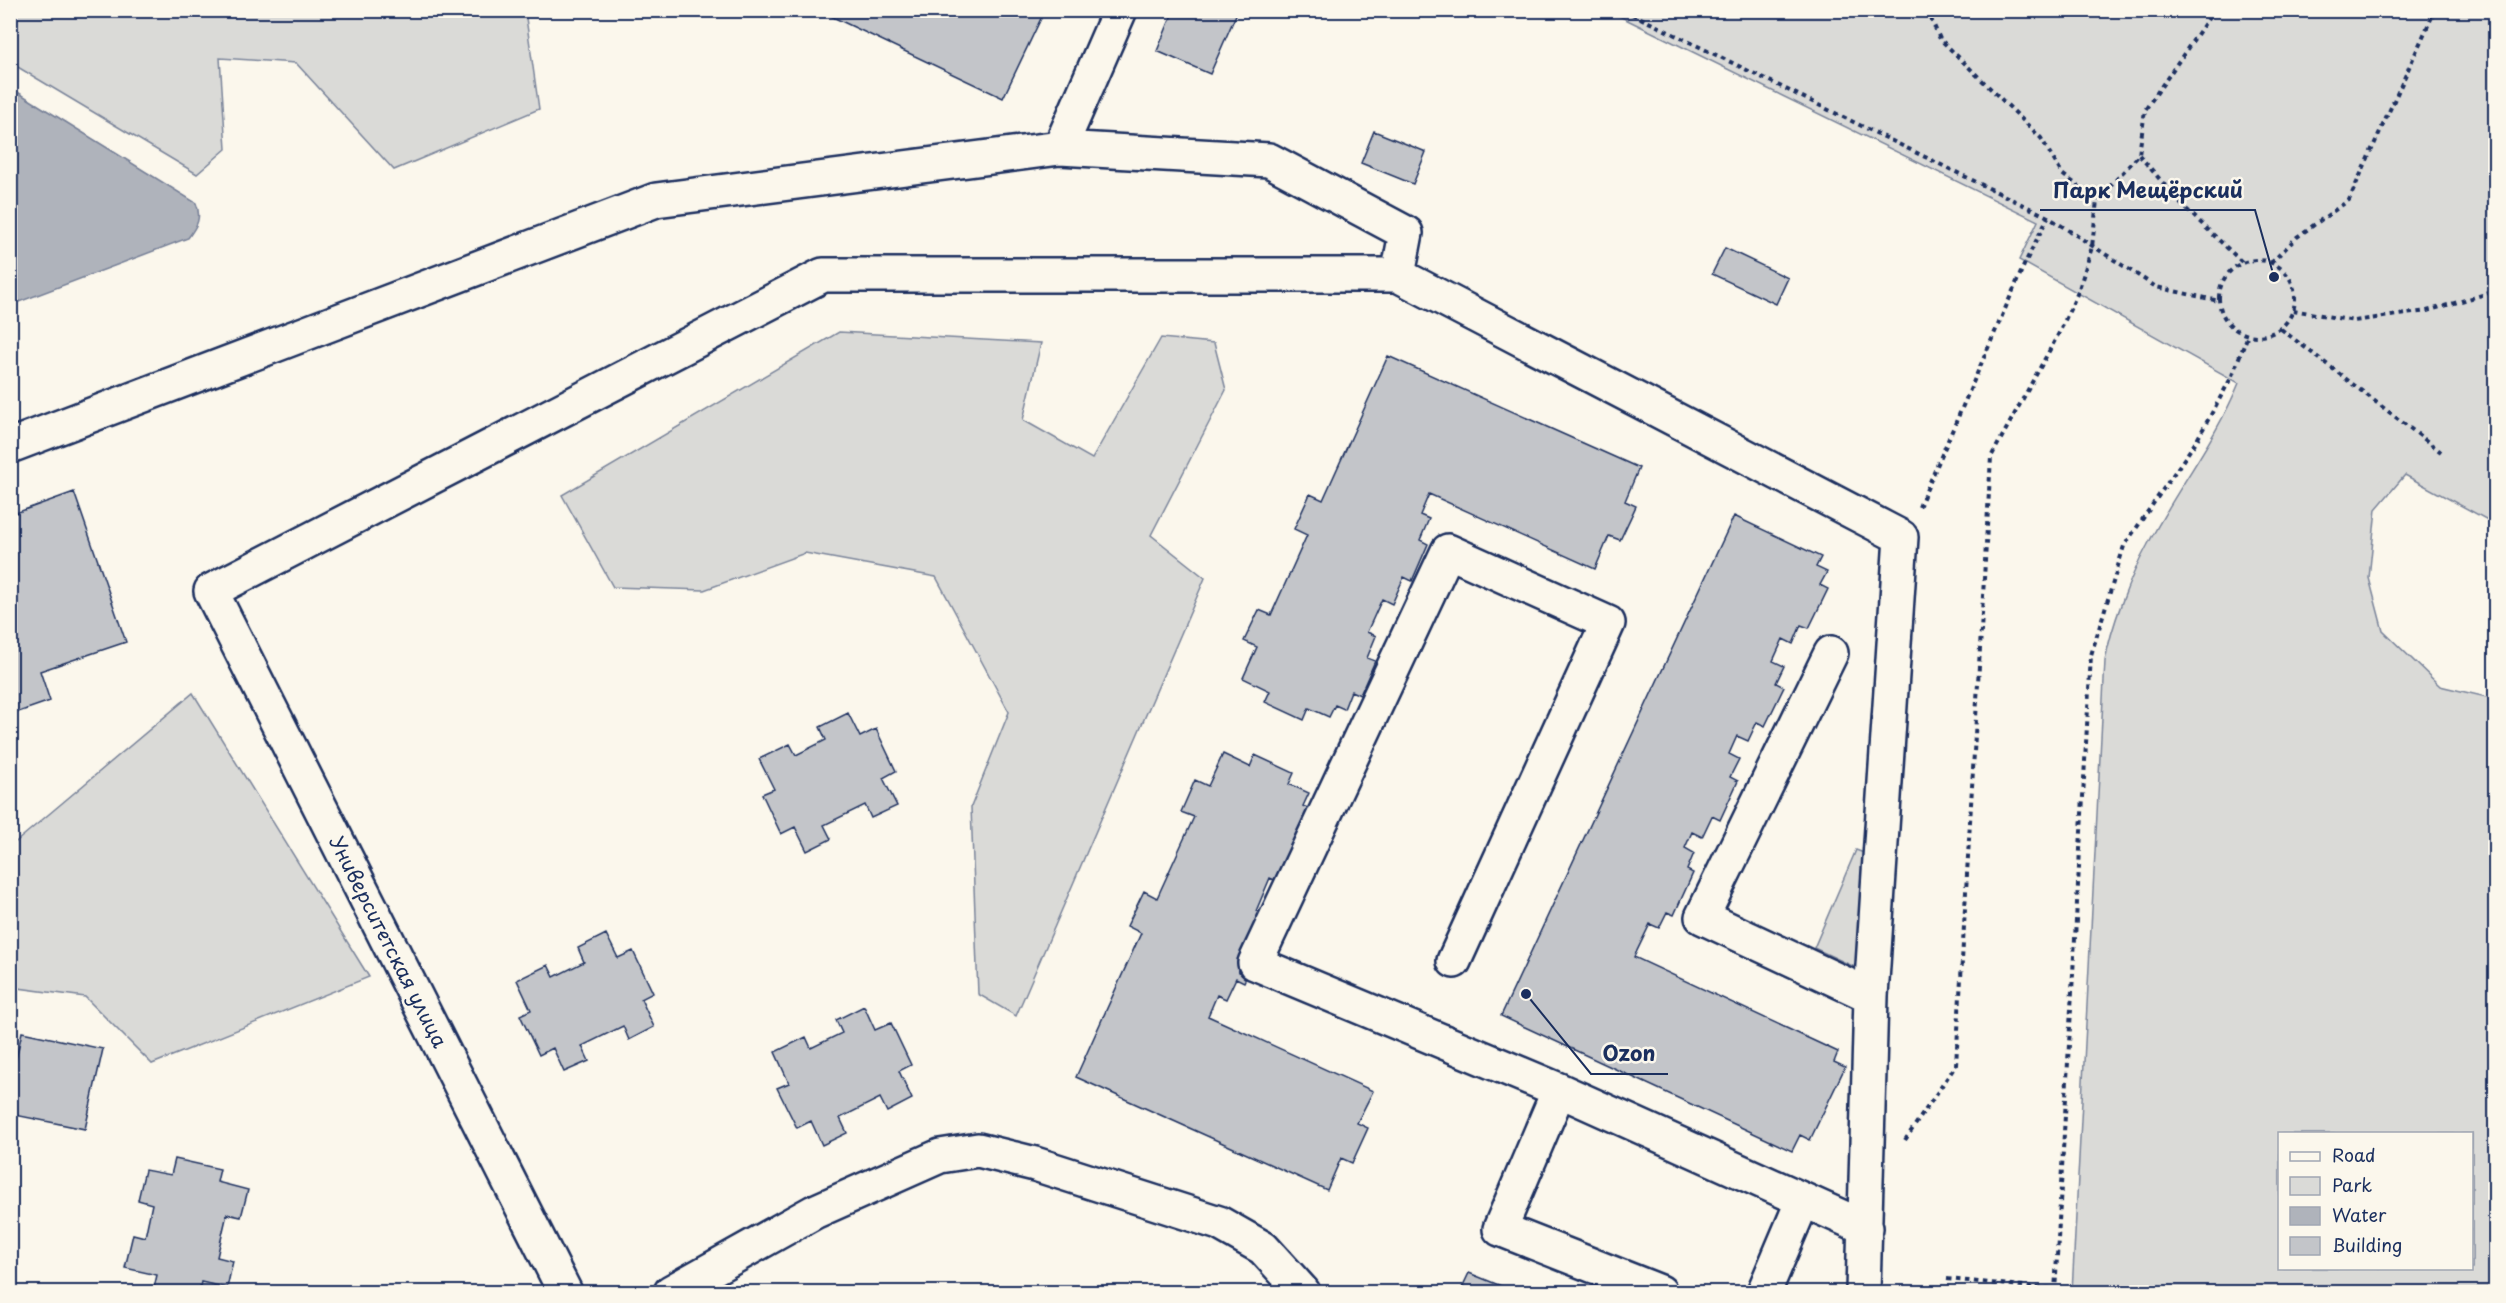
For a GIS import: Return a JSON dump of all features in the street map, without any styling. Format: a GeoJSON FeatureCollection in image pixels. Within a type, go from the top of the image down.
{"type":"FeatureCollection","features":[{"type":"Feature","properties":{"kind":"street"},"geometry":{"type":"LineString","coordinates":[[1060,148],[1120,10]]}},
{"type":"Feature","properties":{"kind":"street"},"geometry":{"type":"LineString","coordinates":[[10,446],[656,200],[1060,148],[1269,160],[1406,233],[1398,275],[1901,537],[1871,996],[1863,1293]]}},
{"type":"Feature","properties":{"kind":"street","name":"Университетская улица"},"geometry":{"type":"LineString","coordinates":[[565,1293],[212,591],[824,275],[1398,275]]}},
{"type":"Feature","properties":{"kind":"street"},"geometry":{"type":"LineString","coordinates":[[1454,961],[1608,622],[1448,551],[1255,963],[1558,1090],[1866,1228]]}},
{"type":"Feature","properties":{"kind":"street"},"geometry":{"type":"LineString","coordinates":[[1831,653],[1702,917],[1871,996]]}},
{"type":"Feature","properties":{"kind":"street"},"geometry":{"type":"LineString","coordinates":[[1558,1090],[1500,1229],[1660,1293]]}},
{"type":"Feature","properties":{"kind":"street"},"geometry":{"type":"LineString","coordinates":[[670,1293],[814,1212],[940,1156],[978,1150],[1035,1164],[1218,1223],[1263,1248],[1303,1293]]}},
{"type":"Feature","properties":{"kind":"street"},"geometry":{"type":"LineString","coordinates":[[1764,1293],[1803,1200]]}},
{"type":"Feature","properties":{"kind":"path"},"geometry":{"type":"LineString","coordinates":[[1623,10],[2048,217],[2092,248],[2156,287],[2219,302]]}},
{"type":"Feature","properties":{"kind":"path"},"geometry":{"type":"LineString","coordinates":[[1927,10],[1940,39],[2042,138],[2062,174],[2097,200]]}},
{"type":"Feature","properties":{"kind":"path"},"geometry":{"type":"LineString","coordinates":[[1899,1149],[1956,1065],[1991,457],[2059,333],[2078,292],[2092,248],[2097,200],[2139,155],[2145,110],[2214,10]]}},
{"type":"Feature","properties":{"kind":"path"},"geometry":{"type":"LineString","coordinates":[[2271,263],[2298,237],[2349,200],[2435,10]]}},
{"type":"Feature","properties":{"kind":"path"},"geometry":{"type":"LineString","coordinates":[[2139,155],[2181,204],[2243,263]]}},
{"type":"Feature","properties":{"kind":"path"},"geometry":{"type":"LineString","coordinates":[[1916,513],[2025,263],[2048,217]]}},
{"type":"Feature","properties":{"kind":"path"},"geometry":{"type":"LineString","coordinates":[[2255,260],[2271,263],[2285,272],[2293,285],[2294,310],[2281,328],[2260,336],[2248,335],[2236,330],[2224,318],[2219,302],[2223,280],[2232,269],[2243,263],[2255,260]]}},
{"type":"Feature","properties":{"kind":"path"},"geometry":{"type":"LineString","coordinates":[[2294,310],[2354,321],[2427,311],[2496,291]]}},
{"type":"Feature","properties":{"kind":"path"},"geometry":{"type":"LineString","coordinates":[[2281,328],[2441,452]]}},
{"type":"Feature","properties":{"kind":"path"},"geometry":{"type":"LineString","coordinates":[[1947,1279],[2055,1291],[2091,655],[2124,546],[2197,440],[2231,378],[2248,335]]}},
{"type":"Feature","properties":{"kind":"green space"},"geometry":{"type":"Polygon","coordinates":[[[11,10],[525,11],[539,109],[394,170],[296,63],[220,58],[226,149],[197,174],[11,63],[11,10]]]}},
{"type":"Feature","properties":{"kind":"green space"},"geometry":{"type":"Polygon","coordinates":[[[1609,11],[2495,11],[2495,524],[2405,475],[2376,509],[2369,578],[2383,631],[2440,686],[2495,699],[2495,1292],[2072,1292],[2105,661],[2116,618],[2141,558],[2158,525],[2219,425],[2239,383],[2019,260],[2038,221],[1609,11]]]}},
{"type":"Feature","properties":{"kind":"green space"},"geometry":{"type":"Polygon","coordinates":[[[839,332],[1041,343],[1023,420],[1092,459],[1161,338],[1214,343],[1226,390],[1151,535],[1205,578],[1016,1016],[978,994],[971,807],[1009,712],[936,577],[805,553],[704,590],[613,587],[562,495],[839,332]]]}},
{"type":"Feature","properties":{"kind":"green space"},"geometry":{"type":"Polygon","coordinates":[[[193,693],[369,977],[152,1064],[85,997],[11,987],[11,846],[193,693]]]}},
{"type":"Feature","properties":{"kind":"green space"},"geometry":{"type":"Polygon","coordinates":[[[1856,850],[1869,855],[1861,970],[1814,948],[1856,850]]]}},
{"type":"Feature","properties":{"kind":"water"},"geometry":{"type":"Polygon","coordinates":[[[11,88],[196,203],[199,213],[198,222],[188,238],[11,305],[11,88]]]}},
{"type":"Feature","properties":{"kind":"building"},"geometry":{"type":"Polygon","coordinates":[[[818,10],[1045,10],[1003,98],[818,10]]]}},
{"type":"Feature","properties":{"kind":"building"},"geometry":{"type":"Polygon","coordinates":[[[1174,10],[1238,10],[1210,74],[1157,51],[1174,10]]]}},
{"type":"Feature","properties":{"kind":"building"},"geometry":{"type":"Polygon","coordinates":[[[1374,131],[1426,152],[1413,184],[1361,163],[1374,131]]]}},
{"type":"Feature","properties":{"kind":"building"},"geometry":{"type":"Polygon","coordinates":[[[1725,248],[1788,278],[1776,304],[1712,274],[1725,248]]]}},
{"type":"Feature","properties":{"kind":"building"},"geometry":{"type":"Polygon","coordinates":[[[1388,356],[1639,468],[1625,501],[1636,506],[1620,540],[1609,536],[1595,569],[1429,494],[1420,515],[1429,519],[1420,540],[1428,544],[1412,581],[1404,577],[1392,604],[1382,599],[1367,632],[1376,636],[1367,658],[1375,661],[1360,695],[1351,691],[1344,709],[1335,705],[1329,717],[1309,708],[1304,720],[1265,702],[1270,691],[1243,678],[1257,647],[1244,641],[1259,610],[1271,615],[1307,535],[1294,529],[1310,494],[1323,500],[1388,356]]]}},
{"type":"Feature","properties":{"kind":"building"},"geometry":{"type":"Polygon","coordinates":[[[74,492],[126,642],[40,671],[50,701],[10,715],[10,515],[74,492]]]}},
{"type":"Feature","properties":{"kind":"building"},"geometry":{"type":"Polygon","coordinates":[[[1734,516],[1821,557],[1816,567],[1827,572],[1820,585],[1828,589],[1809,628],[1801,625],[1793,644],[1783,639],[1773,661],[1784,666],[1776,683],[1784,687],[1765,726],[1757,722],[1748,741],[1737,736],[1729,754],[1739,759],[1730,777],[1738,781],[1720,820],[1712,816],[1702,837],[1692,832],[1685,848],[1694,853],[1687,870],[1693,873],[1674,915],[1667,912],[1659,928],[1650,924],[1634,957],[1838,1052],[1834,1062],[1845,1067],[1810,1140],[1800,1135],[1792,1151],[1501,1016],[1734,516]]]}},
{"type":"Feature","properties":{"kind":"building"},"geometry":{"type":"Polygon","coordinates":[[[848,713],[860,737],[876,729],[896,771],[883,778],[897,806],[871,818],[865,805],[824,825],[831,839],[807,851],[795,827],[781,834],[762,794],[774,789],[759,759],[790,744],[796,755],[826,740],[820,727],[848,713]]]}},
{"type":"Feature","properties":{"kind":"building"},"geometry":{"type":"Polygon","coordinates":[[[1223,754],[1250,767],[1255,755],[1294,773],[1289,784],[1309,793],[1303,806],[1312,810],[1279,882],[1270,878],[1256,911],[1265,915],[1261,945],[1244,982],[1236,978],[1226,999],[1217,995],[1208,1016],[1373,1091],[1357,1123],[1368,1128],[1352,1163],[1341,1158],[1327,1190],[1076,1077],[1141,933],[1127,926],[1144,891],[1157,898],[1194,817],[1181,812],[1195,780],[1208,786],[1223,754]]]}},
{"type":"Feature","properties":{"kind":"building"},"geometry":{"type":"Polygon","coordinates":[[[606,934],[618,958],[633,951],[653,993],[641,999],[654,1027],[629,1040],[623,1026],[582,1046],[589,1061],[564,1072],[553,1048],[539,1055],[520,1015],[531,1010],[517,980],[548,965],[554,977],[584,962],[578,948],[606,934]]]}},
{"type":"Feature","properties":{"kind":"building"},"geometry":{"type":"Polygon","coordinates":[[[864,1006],[875,1030],[891,1023],[911,1065],[899,1071],[912,1099],[887,1112],[880,1098],[840,1118],[847,1133],[822,1145],[811,1121],[797,1128],[777,1088],[789,1083],[775,1052],[806,1037],[811,1048],[842,1033],[836,1020],[864,1006]]]}},
{"type":"Feature","properties":{"kind":"building"},"geometry":{"type":"Polygon","coordinates":[[[22,1032],[103,1049],[85,1129],[10,1114],[10,1086],[22,1032]]]}},
{"type":"Feature","properties":{"kind":"building"},"geometry":{"type":"Polygon","coordinates":[[[175,1159],[220,1169],[217,1182],[248,1190],[241,1217],[227,1214],[217,1257],[233,1261],[227,1288],[201,1282],[199,1292],[176,1292],[154,1288],[157,1275],[125,1268],[133,1234],[145,1237],[152,1204],[138,1200],[145,1170],[171,1175],[175,1159]]]}},
{"type":"Feature","properties":{"kind":"building"},"geometry":{"type":"Polygon","coordinates":[[[1469,1273],[1516,1292],[1460,1292],[1469,1273]]]}},
{"type":"Feature","properties":{"kind":"place","name":"Парк Мещёрский"},"geometry":{"type":"Point","coordinates":[2274,277]}},
{"type":"Feature","properties":{"kind":"place","name":"Ozon"},"geometry":{"type":"Point","coordinates":[1526,994]}}]}
